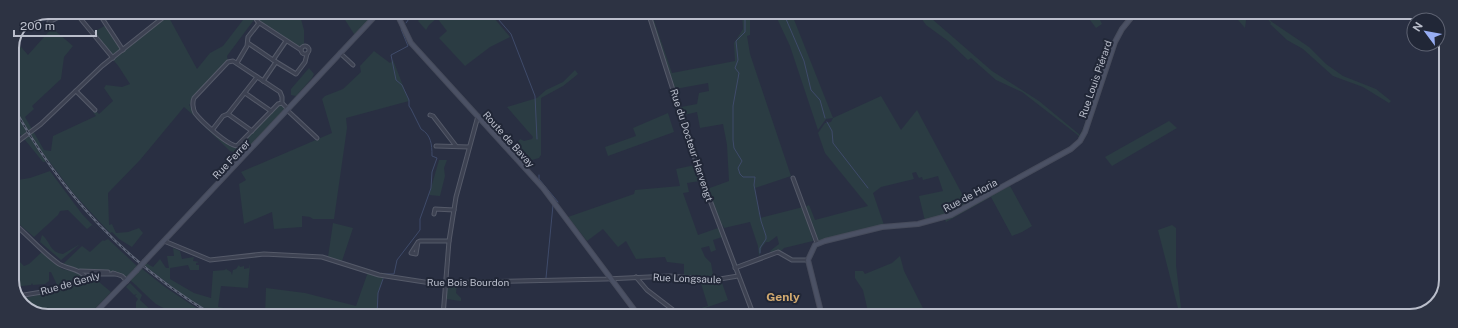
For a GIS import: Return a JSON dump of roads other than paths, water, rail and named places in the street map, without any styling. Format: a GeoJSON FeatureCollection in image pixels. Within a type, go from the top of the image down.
{"type":"FeatureCollection","features":[{"type":"Feature","properties":{"kind":"main road","name":"Rue Ferrer"},"geometry":{"type":"LineString","coordinates":[[100,309],[372,19]]}},
{"type":"Feature","properties":{"kind":"main road","name":"Route de Bavay"},"geometry":{"type":"LineString","coordinates":[[399,19],[411,43],[543,188],[634,309]]}},
{"type":"Feature","properties":{"kind":"main road","name":"Rue Louis Piérard"},"geometry":{"type":"LineString","coordinates":[[1085,132],[1115,42],[1130,19]]}},
{"type":"Feature","properties":{"kind":"main road","name":"Rue de Horia"},"geometry":{"type":"LineString","coordinates":[[817,243],[882,227],[918,224],[951,215],[1071,149],[1080,141],[1085,132]]}},
{"type":"Feature","properties":{"kind":"main road"},"geometry":{"type":"LineString","coordinates":[[817,243],[812,248],[808,260],[820,309]]}},
{"type":"Feature","properties":{"kind":"street"},"geometry":{"type":"LineString","coordinates":[[49,22],[55,19]]}},
{"type":"Feature","properties":{"kind":"street"},"geometry":{"type":"LineString","coordinates":[[81,19],[113,58]]}},
{"type":"Feature","properties":{"kind":"street"},"geometry":{"type":"LineString","coordinates":[[103,19],[123,50]]}},
{"type":"Feature","properties":{"kind":"street"},"geometry":{"type":"LineString","coordinates":[[19,140],[40,124],[113,58],[161,19]]}},
{"type":"Feature","properties":{"kind":"street"},"geometry":{"type":"LineString","coordinates":[[256,19],[259,23],[301,50],[303,54],[307,54]]}},
{"type":"Feature","properties":{"kind":"street","name":"Rue du Docteur Harvengt"},"geometry":{"type":"LineString","coordinates":[[650,19],[700,174],[751,309]]}},
{"type":"Feature","properties":{"kind":"street"},"geometry":{"type":"LineString","coordinates":[[237,63],[248,43],[248,37],[259,23]]}},
{"type":"Feature","properties":{"kind":"street"},"geometry":{"type":"LineString","coordinates":[[263,81],[286,41]]}},
{"type":"Feature","properties":{"kind":"street"},"geometry":{"type":"LineString","coordinates":[[248,43],[296,74],[305,62],[309,51],[307,47],[303,47],[301,50]]}},
{"type":"Feature","properties":{"kind":"street"},"geometry":{"type":"LineString","coordinates":[[340,53],[353,65]]}},
{"type":"Feature","properties":{"kind":"street"},"geometry":{"type":"LineString","coordinates":[[282,103],[278,104],[240,144],[235,146],[228,143],[194,112],[193,101],[228,62],[237,63],[281,93],[282,103],[317,138]]}},
{"type":"Feature","properties":{"kind":"street"},"geometry":{"type":"LineString","coordinates":[[213,129],[223,116],[228,114],[257,76]]}},
{"type":"Feature","properties":{"kind":"street"},"geometry":{"type":"LineString","coordinates":[[76,91],[95,110]]}},
{"type":"Feature","properties":{"kind":"street"},"geometry":{"type":"LineString","coordinates":[[245,93],[271,111]]}},
{"type":"Feature","properties":{"kind":"street"},"geometry":{"type":"LineString","coordinates":[[228,114],[252,131]]}},
{"type":"Feature","properties":{"kind":"street"},"geometry":{"type":"LineString","coordinates":[[430,115],[433,116],[456,146]]}},
{"type":"Feature","properties":{"kind":"street"},"geometry":{"type":"LineString","coordinates":[[444,309],[449,241],[454,210],[478,116]]}},
{"type":"Feature","properties":{"kind":"street"},"geometry":{"type":"LineString","coordinates":[[436,146],[469,147]]}},
{"type":"Feature","properties":{"kind":"street"},"geometry":{"type":"LineString","coordinates":[[793,178],[817,243]]}},
{"type":"Feature","properties":{"kind":"street"},"geometry":{"type":"LineString","coordinates":[[434,214],[435,209],[454,210]]}},
{"type":"Feature","properties":{"kind":"street"},"geometry":{"type":"LineString","coordinates":[[19,228],[61,265],[82,273],[88,277]]}},
{"type":"Feature","properties":{"kind":"street"},"geometry":{"type":"LineString","coordinates":[[418,242],[422,240],[449,241]]}},
{"type":"Feature","properties":{"kind":"street","name":"Rue Bois Bourdon"},"geometry":{"type":"LineString","coordinates":[[164,241],[210,260],[264,254],[322,257],[379,275],[422,282],[446,283],[611,278]]}},
{"type":"Feature","properties":{"kind":"street"},"geometry":{"type":"LineString","coordinates":[[735,268],[778,252],[794,260],[808,260]]}},
{"type":"Feature","properties":{"kind":"street","name":"Rue de Genly"},"geometry":{"type":"LineString","coordinates":[[74,270],[105,271],[115,274]]}},
{"type":"Feature","properties":{"kind":"street"},"geometry":{"type":"LineString","coordinates":[[84,271],[88,273],[88,277]]}},
{"type":"Feature","properties":{"kind":"street","name":"Rue de Genly"},"geometry":{"type":"LineString","coordinates":[[24,295],[54,290],[100,274],[115,274]]}},
{"type":"Feature","properties":{"kind":"street"},"geometry":{"type":"LineString","coordinates":[[115,274],[127,281]]}},
{"type":"Feature","properties":{"kind":"street","name":"Rue Longsaule"},"geometry":{"type":"LineString","coordinates":[[611,278],[674,276],[714,280],[738,276]]}},
{"type":"Feature","properties":{"kind":"street"},"geometry":{"type":"LineString","coordinates":[[636,277],[647,290],[672,309]]}},
{"type":"Feature","properties":{"kind":"waterway"},"geometry":{"type":"LineString","coordinates":[[406,23],[409,19]]}},
{"type":"Feature","properties":{"kind":"waterway"},"geometry":{"type":"LineString","coordinates":[[498,19],[511,34],[535,96],[537,139]]}},
{"type":"Feature","properties":{"kind":"waterway"},"geometry":{"type":"LineString","coordinates":[[745,19],[745,32],[736,41],[738,60],[735,68],[739,73],[733,106],[733,140],[734,148],[742,161],[738,168],[740,174],[743,177],[755,177],[754,185],[761,221],[766,236],[766,239],[760,248],[760,253]]}},
{"type":"Feature","properties":{"kind":"waterway"},"geometry":{"type":"LineString","coordinates":[[786,19],[804,61],[811,90],[820,100],[825,118]]}},
{"type":"Feature","properties":{"kind":"waterway"},"geometry":{"type":"LineString","coordinates":[[384,274],[394,274],[397,260],[420,230],[420,219],[431,188],[432,172],[437,158],[432,156],[429,137],[421,129],[409,106],[409,100],[402,85],[396,80],[391,55],[408,46],[401,29]]}},
{"type":"Feature","properties":{"kind":"waterway"},"geometry":{"type":"LineString","coordinates":[[827,122],[832,131],[833,143],[868,188]]}},
{"type":"Feature","properties":{"kind":"waterway"},"geometry":{"type":"LineString","coordinates":[[539,175],[539,179],[558,202]]}},
{"type":"Feature","properties":{"kind":"waterway"},"geometry":{"type":"LineString","coordinates":[[546,278],[553,205]]}},
{"type":"Feature","properties":{"kind":"waterway"},"geometry":{"type":"LineString","coordinates":[[377,309],[378,293],[383,279]]}},
{"type":"Feature","properties":{"kind":"railway"},"geometry":{"type":"LineString","coordinates":[[19,116],[51,167],[98,224],[152,273],[204,309]]}},
{"type":"Feature","properties":{"kind":"district","name":"Genly"},"geometry":{"type":"Point","coordinates":[783,297]}}]}
